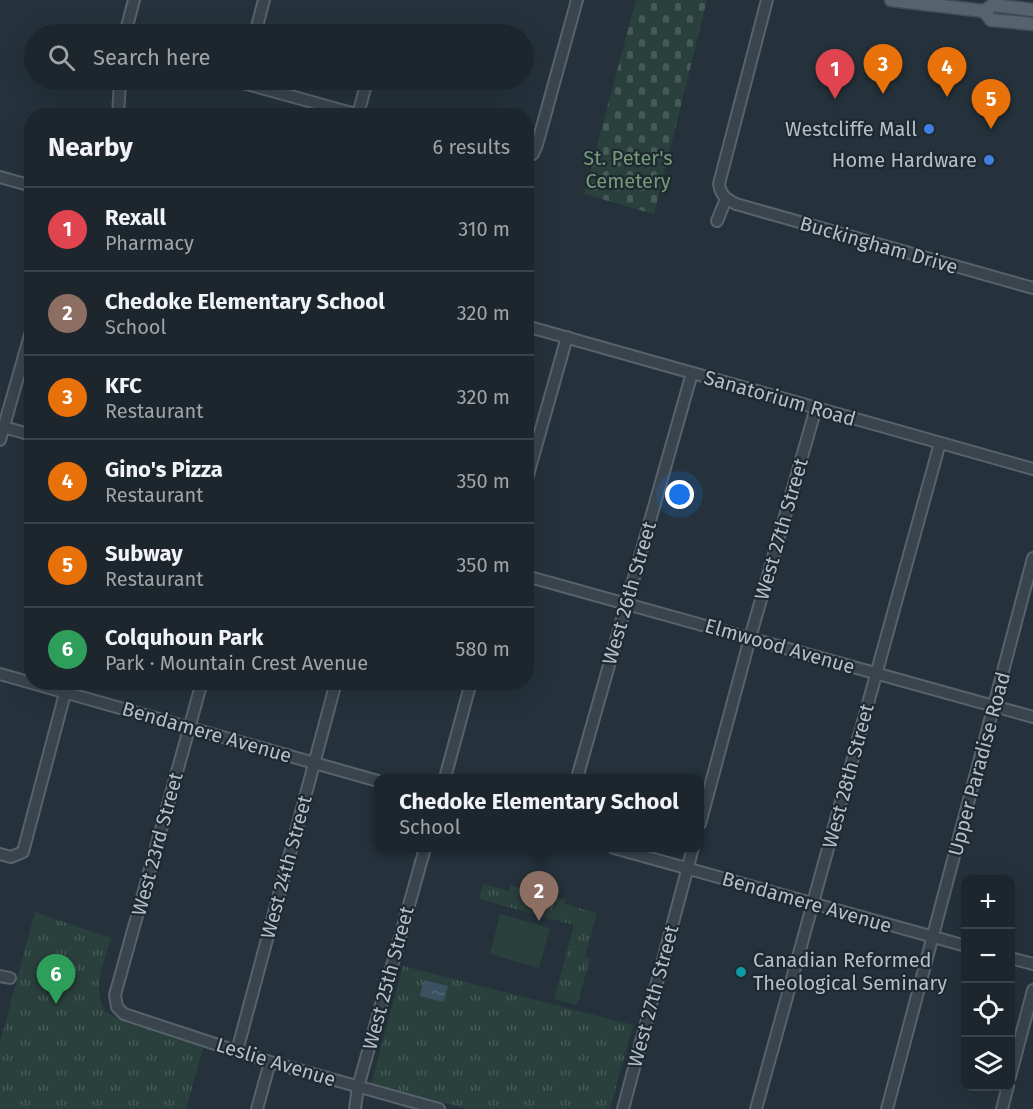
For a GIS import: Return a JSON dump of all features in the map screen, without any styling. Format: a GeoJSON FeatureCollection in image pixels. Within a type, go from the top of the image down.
{"type":"FeatureCollection","features":[{"type":"Feature","properties":{"kind":"main road"},"geometry":{"type":"LineString","coordinates":[[891,0],[984,11],[993,5],[1033,10]]}},
{"type":"Feature","properties":{"kind":"main road"},"geometry":{"type":"LineString","coordinates":[[984,11],[991,20],[1033,24]]}},
{"type":"Feature","properties":{"kind":"main road"},"geometry":{"type":"LineString","coordinates":[[1006,22],[1010,18],[1033,16]]}},
{"type":"Feature","properties":{"kind":"street"},"geometry":{"type":"LineString","coordinates":[[127,24],[134,0]]}},
{"type":"Feature","properties":{"kind":"street"},"geometry":{"type":"LineString","coordinates":[[258,24],[264,0]]}},
{"type":"Feature","properties":{"kind":"street"},"geometry":{"type":"LineString","coordinates":[[534,152],[577,0]]}},
{"type":"Feature","properties":{"kind":"street"},"geometry":{"type":"LineString","coordinates":[[717,221],[726,199],[720,192],[719,184],[767,0]]}},
{"type":"Feature","properties":{"kind":"street"},"geometry":{"type":"LineString","coordinates":[[118,108],[119,90]]}},
{"type":"Feature","properties":{"kind":"street"},"geometry":{"type":"LineString","coordinates":[[274,90],[336,108]]}},
{"type":"Feature","properties":{"kind":"street"},"geometry":{"type":"LineString","coordinates":[[361,108],[365,90]]}},
{"type":"Feature","properties":{"kind":"street"},"geometry":{"type":"LineString","coordinates":[[0,177],[24,184]]}},
{"type":"Feature","properties":{"kind":"street","name":"Buckingham Drive"},"geometry":{"type":"LineString","coordinates":[[726,199],[736,204],[1033,288]]}},
{"type":"Feature","properties":{"kind":"street","name":"Sanatorium Road"},"geometry":{"type":"LineString","coordinates":[[534,328],[1033,469]]}},
{"type":"Feature","properties":{"kind":"street"},"geometry":{"type":"LineString","coordinates":[[534,454],[567,337]]}},
{"type":"Feature","properties":{"kind":"street"},"geometry":{"type":"LineString","coordinates":[[0,440],[24,354]]}},
{"type":"Feature","properties":{"kind":"street","name":"West 26th Street"},"geometry":{"type":"LineString","coordinates":[[578,774],[692,373]]}},
{"type":"Feature","properties":{"kind":"street","name":"West 27th Street"},"geometry":{"type":"LineString","coordinates":[[704,806],[816,408]]}},
{"type":"Feature","properties":{"kind":"street"},"geometry":{"type":"LineString","coordinates":[[2,427],[24,433]]}},
{"type":"Feature","properties":{"kind":"street","name":"West 28th Street"},"geometry":{"type":"LineString","coordinates":[[756,1109],[940,443]]}},
{"type":"Feature","properties":{"kind":"street","name":"Upper Paradise Road"},"geometry":{"type":"LineString","coordinates":[[887,1109],[1033,558]]}},
{"type":"Feature","properties":{"kind":"street","name":"Elmwood Avenue"},"geometry":{"type":"LineString","coordinates":[[534,578],[1033,717]]}},
{"type":"Feature","properties":{"kind":"street","name":"Bendamere Avenue"},"geometry":{"type":"LineString","coordinates":[[0,674],[24,679]]}},
{"type":"Feature","properties":{"kind":"street"},"geometry":{"type":"LineString","coordinates":[[0,854],[10,856],[22,852],[66,690]]}},
{"type":"Feature","properties":{"kind":"street","name":"Bendamere Avenue"},"geometry":{"type":"LineString","coordinates":[[76,690],[189,728],[374,780]]}},
{"type":"Feature","properties":{"kind":"street","name":"West 23rd Street"},"geometry":{"type":"LineString","coordinates":[[117,1007],[115,995],[200,690]]}},
{"type":"Feature","properties":{"kind":"street","name":"West 24th Street"},"geometry":{"type":"LineString","coordinates":[[237,1051],[334,690]]}},
{"type":"Feature","properties":{"kind":"street"},"geometry":{"type":"LineString","coordinates":[[446,774],[469,690]]}},
{"type":"Feature","properties":{"kind":"street","name":"West 25th Street"},"geometry":{"type":"LineString","coordinates":[[356,1109],[358,1087],[424,852]]}},
{"type":"Feature","properties":{"kind":"street","name":"Bendamere Avenue"},"geometry":{"type":"LineString","coordinates":[[629,852],[961,945]]}},
{"type":"Feature","properties":{"kind":"street","name":"West 27th Street"},"geometry":{"type":"LineString","coordinates":[[623,1109],[692,852]]}},
{"type":"Feature","properties":{"kind":"street"},"geometry":{"type":"LineString","coordinates":[[1015,959],[1033,964]]}},
{"type":"Feature","properties":{"kind":"street"},"geometry":{"type":"LineString","coordinates":[[1015,1061],[1033,990]]}},
{"type":"Feature","properties":{"kind":"street","name":"Leslie Avenue"},"geometry":{"type":"LineString","coordinates":[[117,1007],[124,1014],[270,1062],[439,1109]]}},
{"type":"Feature","properties":{"kind":"street"},"geometry":{"type":"LineString","coordinates":[[257,1109],[270,1062]]}},
{"type":"Feature","properties":{"kind":"street"},"geometry":{"type":"LineString","coordinates":[[1002,1109],[1007,1091]]}},
{"type":"Feature","properties":{"kind":"green space","name":"St. Peter's Cemetery"},"geometry":{"type":"Polygon","coordinates":[[[636,0],[707,0],[654,214],[584,194],[636,0]]]}},
{"type":"Feature","properties":{"kind":"green space"},"geometry":{"type":"Polygon","coordinates":[[[483,884],[509,891],[510,885],[565,900],[564,904],[597,913],[585,957],[590,959],[577,1005],[554,999],[574,925],[479,899],[483,884]]]}},
{"type":"Feature","properties":{"kind":"green space"},"geometry":{"type":"Polygon","coordinates":[[[35,912],[111,938],[99,983],[104,1011],[118,1018],[204,1045],[186,1109],[0,1109],[0,1043],[35,912]]]}},
{"type":"Feature","properties":{"kind":"green space"},"geometry":{"type":"Polygon","coordinates":[[[500,914],[550,928],[539,968],[490,954],[500,914]]]}},
{"type":"Feature","properties":{"kind":"green space"},"geometry":{"type":"Polygon","coordinates":[[[403,966],[633,1025],[610,1109],[467,1109],[371,1084],[403,966]]]}},
{"type":"Feature","properties":{"kind":"water"},"geometry":{"type":"Polygon","coordinates":[[[424,980],[448,986],[444,1002],[420,996],[424,980]]]}},
{"type":"Feature","properties":{"kind":"place","name":"KFC"},"geometry":{"type":"Point","coordinates":[883,94]}},
{"type":"Feature","properties":{"kind":"place","name":"Gino's Pizza"},"geometry":{"type":"Point","coordinates":[947,97]}},
{"type":"Feature","properties":{"kind":"place","name":"Rexall"},"geometry":{"type":"Point","coordinates":[835,99]}},
{"type":"Feature","properties":{"kind":"place","name":"Westcliffe Mall"},"geometry":{"type":"Point","coordinates":[929,129]}},
{"type":"Feature","properties":{"kind":"place","name":"Subway"},"geometry":{"type":"Point","coordinates":[991,129]}},
{"type":"Feature","properties":{"kind":"place","name":"Home Hardware"},"geometry":{"type":"Point","coordinates":[989,160]}},
{"type":"Feature","properties":{"kind":"place","name":"Chedoke Elementary School"},"geometry":{"type":"Point","coordinates":[539,921]}},
{"type":"Feature","properties":{"kind":"place","name":"Canadian Reformed Theological Seminary"},"geometry":{"type":"Point","coordinates":[741,972]}},
{"type":"Feature","properties":{"kind":"place","name":"Colquhoun Park"},"geometry":{"type":"Point","coordinates":[56,1004]}}]}
